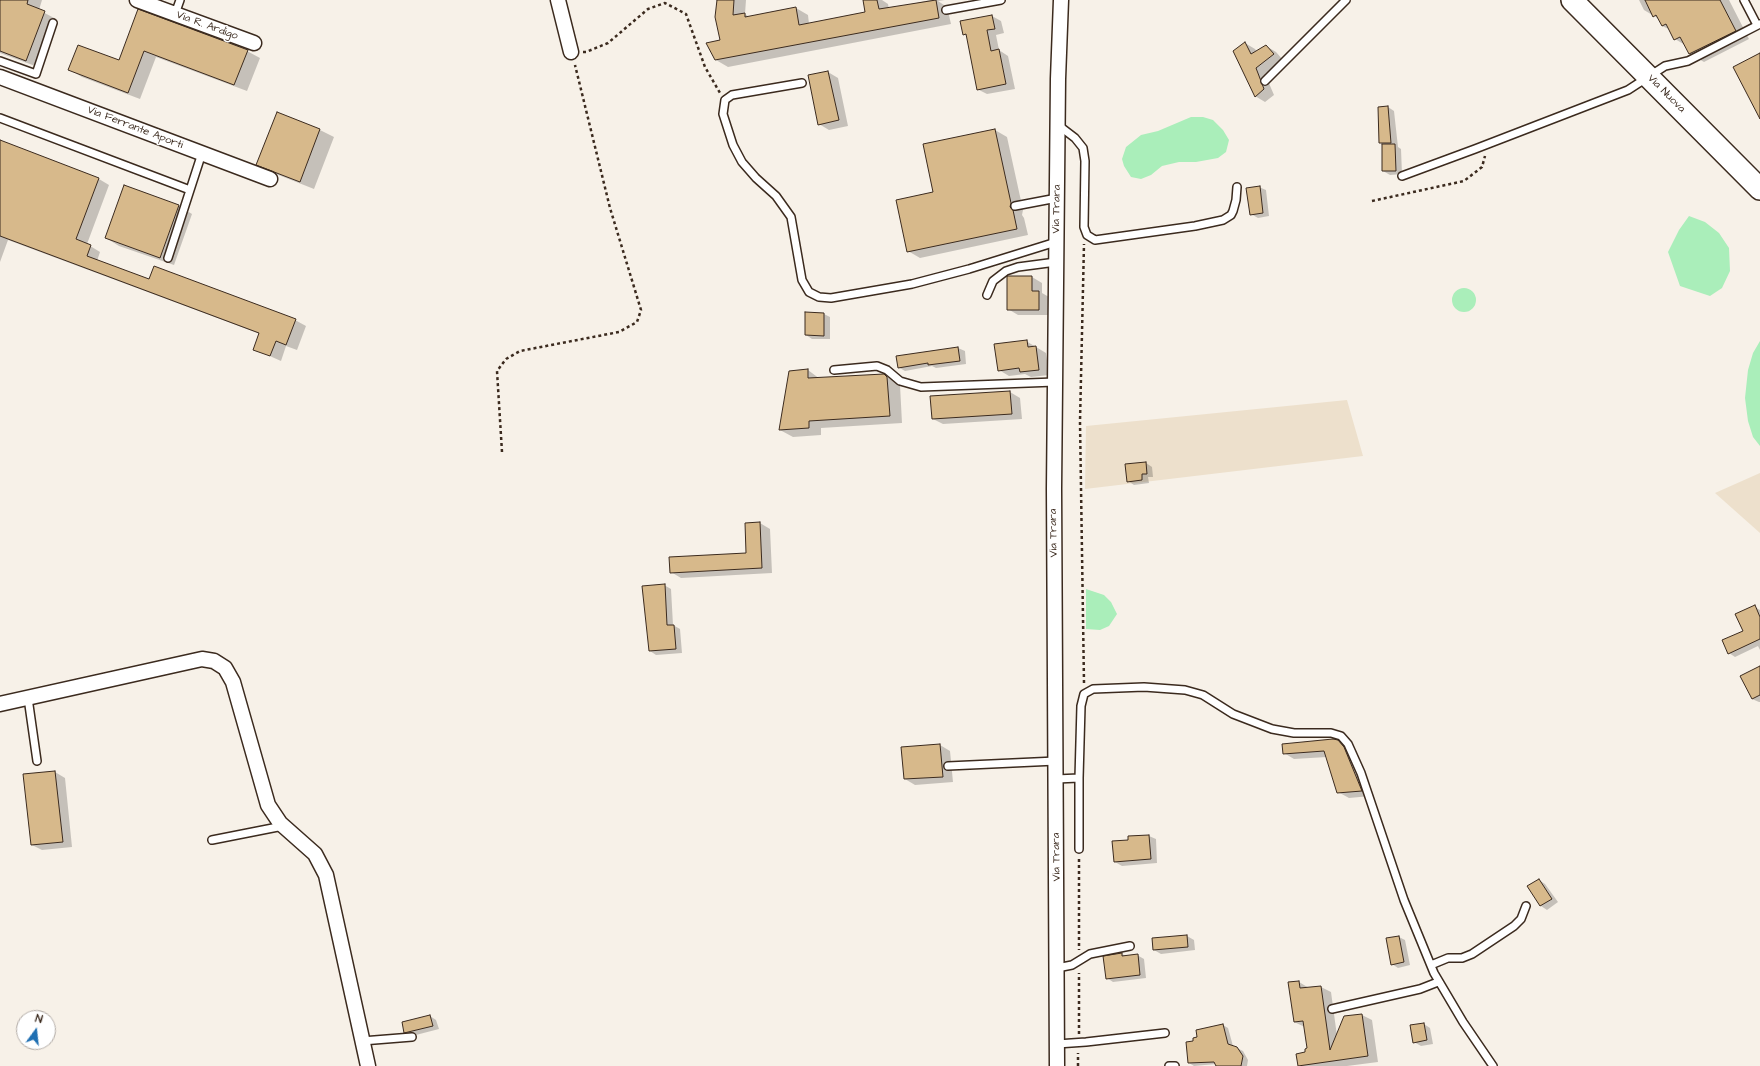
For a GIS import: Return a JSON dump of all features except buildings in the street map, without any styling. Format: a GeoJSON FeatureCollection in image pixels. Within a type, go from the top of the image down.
{"type":"FeatureCollection","features":[{"type":"Feature","properties":{"kind":"main road","name":"Via Nuova"},"geometry":{"type":"LineString","coordinates":[[1579,4],[1760,189]]}},
{"type":"Feature","properties":{"kind":"street"},"geometry":{"type":"LineString","coordinates":[[558,0],[572,52]]}},
{"type":"Feature","properties":{"kind":"street","name":"Via Trara"},"geometry":{"type":"LineString","coordinates":[[1057,1066],[1054,496],[1056,242],[1061,0]]}},
{"type":"Feature","properties":{"kind":"street","name":"Via R. Ardigo"},"geometry":{"type":"LineString","coordinates":[[146,2],[254,43]]}},
{"type":"Feature","properties":{"kind":"street","name":"Via Ferrante Aporti"},"geometry":{"type":"LineString","coordinates":[[0,77],[270,179]]}},
{"type":"Feature","properties":{"kind":"street"},"geometry":{"type":"LineString","coordinates":[[0,704],[202,659],[218,663],[225,668],[231,677],[266,801],[271,810],[284,826],[315,854],[326,875],[368,1066]]}},
{"type":"Feature","properties":{"kind":"lane"},"geometry":{"type":"LineString","coordinates":[[175,14],[180,0]]}},
{"type":"Feature","properties":{"kind":"lane"},"geometry":{"type":"LineString","coordinates":[[946,10],[1001,0]]}},
{"type":"Feature","properties":{"kind":"lane"},"geometry":{"type":"LineString","coordinates":[[1265,81],[1346,0]]}},
{"type":"Feature","properties":{"kind":"lane"},"geometry":{"type":"LineString","coordinates":[[1402,176],[1628,90],[1665,66],[1688,61],[1758,24],[1744,0]]}},
{"type":"Feature","properties":{"kind":"lane"},"geometry":{"type":"LineString","coordinates":[[0,61],[36,74],[53,23]]}},
{"type":"Feature","properties":{"kind":"lane"},"geometry":{"type":"LineString","coordinates":[[802,83],[737,93],[725,100],[723,108],[724,122],[735,151],[746,167],[776,196],[789,213],[794,230],[802,280],[806,289],[814,295],[824,298],[831,298],[912,284],[969,270],[1056,242]]}},
{"type":"Feature","properties":{"kind":"lane"},"geometry":{"type":"LineString","coordinates":[[0,118],[190,190]]}},
{"type":"Feature","properties":{"kind":"lane"},"geometry":{"type":"LineString","coordinates":[[1058,125],[1079,143],[1084,155],[1084,227],[1087,235],[1099,240],[1219,221],[1227,218],[1233,211],[1237,187]]}},
{"type":"Feature","properties":{"kind":"lane"},"geometry":{"type":"LineString","coordinates":[[168,258],[202,154]]}},
{"type":"Feature","properties":{"kind":"lane"},"geometry":{"type":"LineString","coordinates":[[1015,206],[1057,198]]}},
{"type":"Feature","properties":{"kind":"lane"},"geometry":{"type":"LineString","coordinates":[[987,296],[993,282],[1006,271],[1018,267],[1056,262]]}},
{"type":"Feature","properties":{"kind":"lane"},"geometry":{"type":"LineString","coordinates":[[834,370],[877,366],[887,370],[900,381],[921,387],[1055,382]]}},
{"type":"Feature","properties":{"kind":"lane"},"geometry":{"type":"LineString","coordinates":[[1079,849],[1081,706],[1084,694],[1093,689],[1158,687],[1185,690],[1203,695],[1234,714],[1272,730],[1294,733],[1331,733],[1341,736],[1348,744],[1361,773],[1404,900],[1438,982],[1462,1022],[1493,1066]]}},
{"type":"Feature","properties":{"kind":"lane"},"geometry":{"type":"LineString","coordinates":[[28,698],[37,761]]}},
{"type":"Feature","properties":{"kind":"lane"},"geometry":{"type":"LineString","coordinates":[[948,766],[1056,761]]}},
{"type":"Feature","properties":{"kind":"lane"},"geometry":{"type":"LineString","coordinates":[[1056,779],[1079,778]]}},
{"type":"Feature","properties":{"kind":"lane"},"geometry":{"type":"LineString","coordinates":[[212,840],[284,826]]}},
{"type":"Feature","properties":{"kind":"lane"},"geometry":{"type":"LineString","coordinates":[[1431,965],[1448,958],[1466,958],[1514,926],[1521,919],[1526,906]]}},
{"type":"Feature","properties":{"kind":"lane"},"geometry":{"type":"LineString","coordinates":[[1057,968],[1072,965],[1090,954],[1130,946]]}},
{"type":"Feature","properties":{"kind":"lane"},"geometry":{"type":"LineString","coordinates":[[1332,1009],[1420,989],[1438,982]]}},
{"type":"Feature","properties":{"kind":"lane"},"geometry":{"type":"LineString","coordinates":[[1057,1044],[1079,1043],[1165,1033]]}},
{"type":"Feature","properties":{"kind":"lane"},"geometry":{"type":"LineString","coordinates":[[362,1041],[412,1037]]}},
{"type":"Feature","properties":{"kind":"lane"},"geometry":{"type":"LineString","coordinates":[[1169,1066],[1175,1066]]}},
{"type":"Feature","properties":{"kind":"path"},"geometry":{"type":"LineString","coordinates":[[502,452],[497,371],[506,360],[520,351],[619,332],[637,322],[641,310],[610,208],[572,52],[586,52],[608,43],[648,9],[665,4],[686,14],[705,67],[725,100]]}},
{"type":"Feature","properties":{"kind":"path"},"geometry":{"type":"LineString","coordinates":[[1372,201],[1464,181],[1482,166],[1489,144]]}},
{"type":"Feature","properties":{"kind":"path"},"geometry":{"type":"LineString","coordinates":[[1084,694],[1080,422],[1083,248],[1087,235]]}},
{"type":"Feature","properties":{"kind":"shaded area"},"geometry":{"type":"Polygon","coordinates":[[[1347,400],[1363,456],[1085,489],[1086,426],[1347,400]]]}},
{"type":"Feature","properties":{"kind":"shaded area"},"geometry":{"type":"Polygon","coordinates":[[[1760,473],[1760,533],[1715,493],[1760,473]]]}},
{"type":"Feature","properties":{"kind":"green space"},"geometry":{"type":"Polygon","coordinates":[[[1191,117],[1203,117],[1213,120],[1223,130],[1229,140],[1226,152],[1218,158],[1196,162],[1179,162],[1162,166],[1151,175],[1141,179],[1131,177],[1124,166],[1122,159],[1126,147],[1141,135],[1158,131],[1191,117]]]}},
{"type":"Feature","properties":{"kind":"green space"},"geometry":{"type":"Polygon","coordinates":[[[1689,216],[1705,222],[1719,233],[1729,248],[1730,271],[1722,288],[1710,296],[1680,286],[1668,252],[1679,230],[1689,216]]]}},
{"type":"Feature","properties":{"kind":"green space"},"geometry":{"type":"Polygon","coordinates":[[[1464,288],[1472,292],[1476,300],[1472,308],[1464,312],[1456,308],[1452,300],[1456,292],[1464,288]]]}},
{"type":"Feature","properties":{"kind":"green space"},"geometry":{"type":"Polygon","coordinates":[[[1760,341],[1760,446],[1753,437],[1748,421],[1745,398],[1748,370],[1753,353],[1760,341]]]}},
{"type":"Feature","properties":{"kind":"green space"},"geometry":{"type":"Polygon","coordinates":[[[1086,589],[1104,595],[1111,602],[1117,614],[1109,626],[1100,630],[1086,629],[1086,589]]]}}]}
